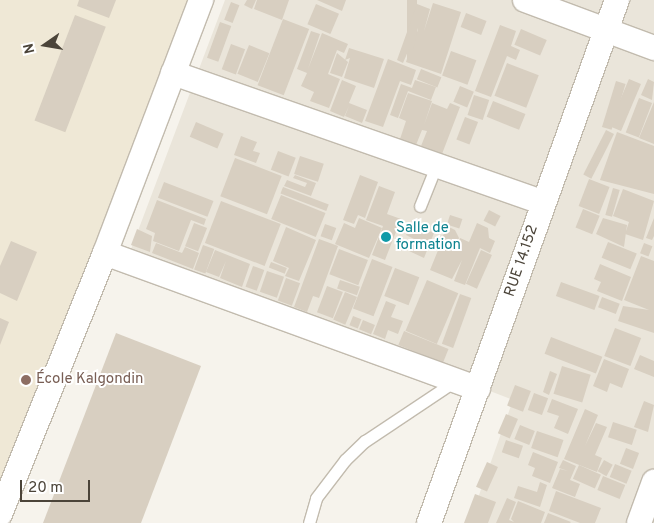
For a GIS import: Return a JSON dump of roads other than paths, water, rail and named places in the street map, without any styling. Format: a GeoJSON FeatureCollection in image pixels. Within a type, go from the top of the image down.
{"type":"FeatureCollection","features":[{"type":"Feature","properties":{"kind":"street"},"geometry":{"type":"LineString","coordinates":[[0,514],[105,253],[200,0]]}},
{"type":"Feature","properties":{"kind":"street"},"geometry":{"type":"LineString","coordinates":[[525,0],[654,48]]}},
{"type":"Feature","properties":{"kind":"street","name":"RUE 14.152"},"geometry":{"type":"LineString","coordinates":[[429,523],[478,389],[542,202],[617,0]]}},
{"type":"Feature","properties":{"kind":"street"},"geometry":{"type":"LineString","coordinates":[[173,73],[542,202]]}},
{"type":"Feature","properties":{"kind":"street"},"geometry":{"type":"LineString","coordinates":[[105,253],[478,389]]}},
{"type":"Feature","properties":{"kind":"street"},"geometry":{"type":"LineString","coordinates":[[639,523],[654,482]]}},
{"type":"Feature","properties":{"kind":"lane"},"geometry":{"type":"LineString","coordinates":[[420,206],[436,166]]}},
{"type":"Feature","properties":{"kind":"lane"},"geometry":{"type":"LineString","coordinates":[[309,523],[316,498],[345,460],[365,441],[456,381]]}},
{"type":"Feature","properties":{"kind":"place","name":"Salle de formation"},"geometry":{"type":"Point","coordinates":[386,237]}},
{"type":"Feature","properties":{"kind":"place","name":"École Kalgondin"},"geometry":{"type":"Point","coordinates":[26,380]}}]}
